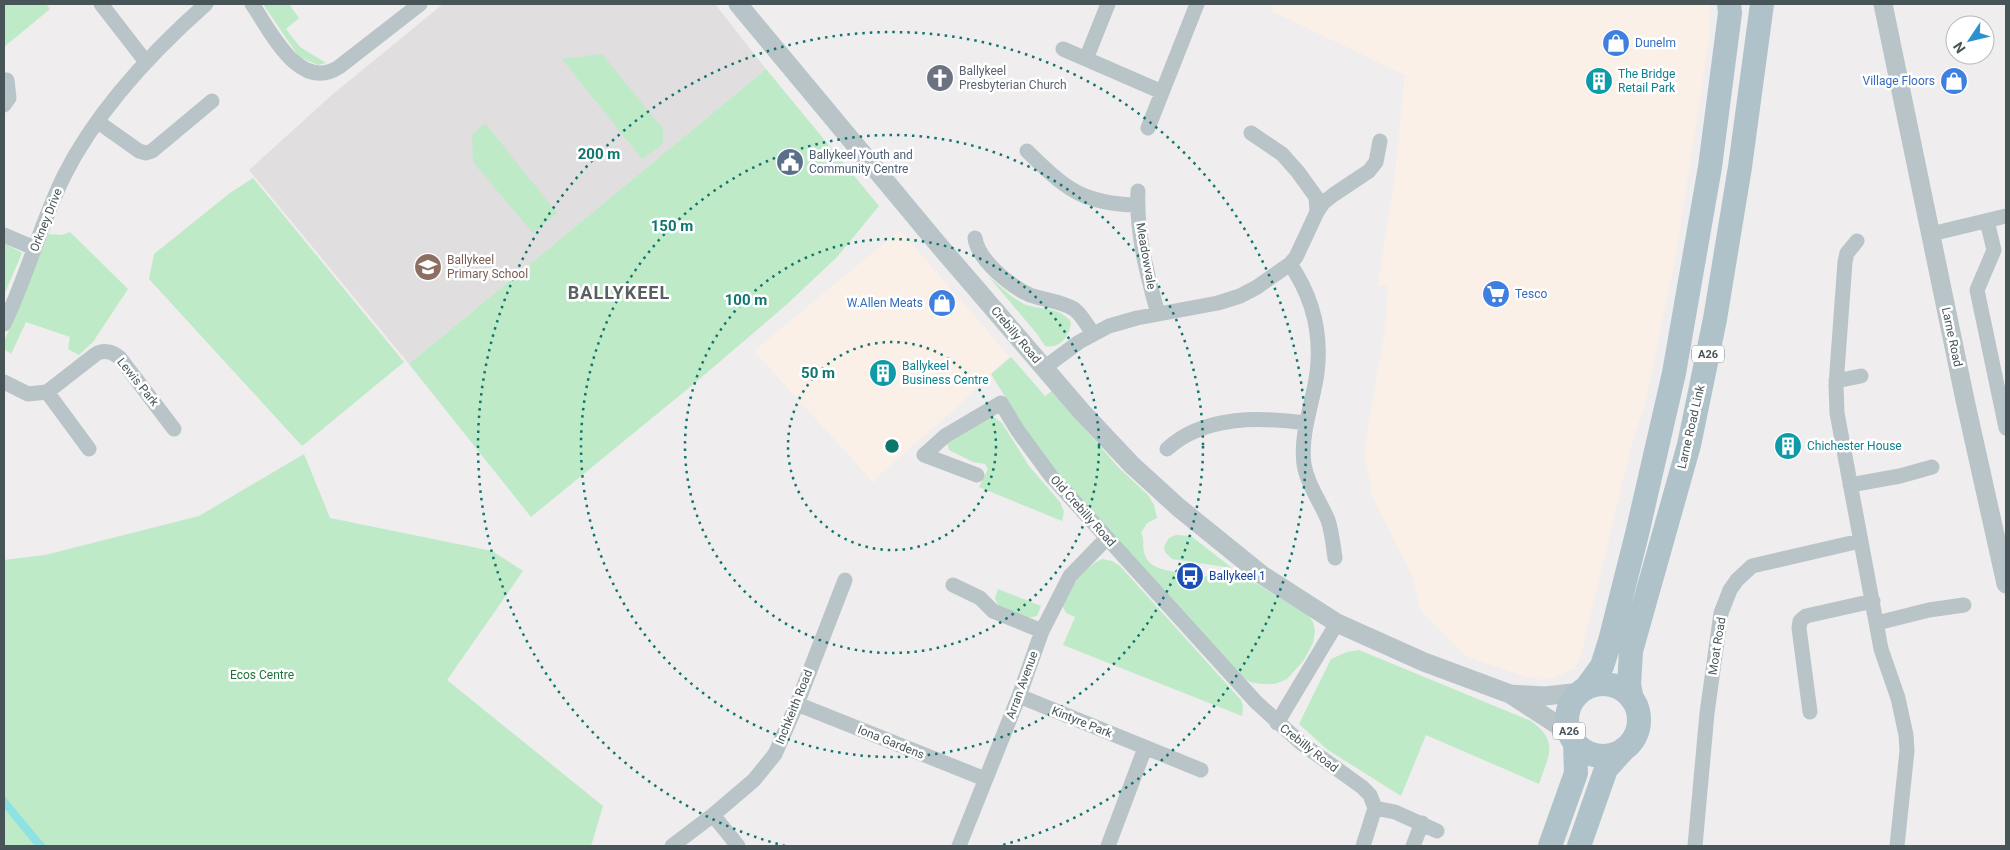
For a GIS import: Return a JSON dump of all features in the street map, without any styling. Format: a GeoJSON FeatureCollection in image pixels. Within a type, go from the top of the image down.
{"type":"FeatureCollection","features":[{"type":"Feature","properties":{"kind":"main road","name":"A26"},"geometry":{"type":"LineString","coordinates":[[1550,846],[1576,773],[1568,714],[1570,706],[1602,666],[1610,641],[1674,373],[1710,167],[1730,13],[1729,4]]}},
{"type":"Feature","properties":{"kind":"main road","name":"Larne Road Link"},"geometry":{"type":"LineString","coordinates":[[1632,699],[1629,685],[1631,651],[1688,445],[1715,319],[1741,158],[1762,4]]}},
{"type":"Feature","properties":{"kind":"main road"},"geometry":{"type":"LineString","coordinates":[[1584,690],[1602,684],[1614,685],[1632,699]]}},
{"type":"Feature","properties":{"kind":"main road","name":"A26"},"geometry":{"type":"LineString","coordinates":[[1579,846],[1606,769],[1632,741],[1638,726],[1637,709],[1632,699]]}},
{"type":"Feature","properties":{"kind":"main road","name":"A26"},"geometry":{"type":"LineString","coordinates":[[1572,738],[1583,749],[1593,754],[1603,756],[1614,754],[1624,749]]}},
{"type":"Feature","properties":{"kind":"street"},"geometry":{"type":"LineString","coordinates":[[102,4],[146,62]]}},
{"type":"Feature","properties":{"kind":"street","name":"Orkney Drive"},"geometry":{"type":"LineString","coordinates":[[4,324],[64,175],[98,122],[146,62],[206,4]]}},
{"type":"Feature","properties":{"kind":"street"},"geometry":{"type":"LineString","coordinates":[[252,4],[291,61],[305,70],[320,73],[339,67],[420,4]]}},
{"type":"Feature","properties":{"kind":"street","name":"Crebilly Road"},"geometry":{"type":"LineString","coordinates":[[738,4],[1044,368],[1132,465],[1178,507],[1262,575],[1337,623],[1415,659],[1510,694],[1572,738]]}},
{"type":"Feature","properties":{"kind":"street"},"geometry":{"type":"LineString","coordinates":[[1086,59],[1108,4]]}},
{"type":"Feature","properties":{"kind":"street","name":"Larne Road"},"geometry":{"type":"LineString","coordinates":[[1885,4],[1965,400],[2006,584]]}},
{"type":"Feature","properties":{"kind":"street"},"geometry":{"type":"LineString","coordinates":[[1148,128],[1192,5]]}},
{"type":"Feature","properties":{"kind":"street"},"geometry":{"type":"LineString","coordinates":[[1063,49],[1162,92]]}},
{"type":"Feature","properties":{"kind":"street"},"geometry":{"type":"LineString","coordinates":[[4,105],[9,98],[7,80]]}},
{"type":"Feature","properties":{"kind":"street"},"geometry":{"type":"LineString","coordinates":[[98,122],[139,151],[146,153],[152,151],[212,101]]}},
{"type":"Feature","properties":{"kind":"street"},"geometry":{"type":"LineString","coordinates":[[1251,133],[1282,154],[1298,172],[1316,198],[1317,212]]}},
{"type":"Feature","properties":{"kind":"street"},"geometry":{"type":"LineString","coordinates":[[1044,368],[1093,333],[1123,321],[1218,303],[1240,296],[1257,287],[1290,264],[1301,249],[1317,212],[1323,203],[1333,194],[1369,171],[1376,162],[1380,141]]}},
{"type":"Feature","properties":{"kind":"street","name":"Meadowvale"},"geometry":{"type":"LineString","coordinates":[[1027,151],[1058,181],[1081,196],[1114,205],[1138,198],[1144,261],[1158,314]]}},
{"type":"Feature","properties":{"kind":"street"},"geometry":{"type":"LineString","coordinates":[[1931,234],[2006,216]]}},
{"type":"Feature","properties":{"kind":"street"},"geometry":{"type":"LineString","coordinates":[[1987,221],[1994,250],[1977,290],[2006,428]]}},
{"type":"Feature","properties":{"kind":"street"},"geometry":{"type":"LineString","coordinates":[[4,235],[34,248]]}},
{"type":"Feature","properties":{"kind":"street"},"geometry":{"type":"LineString","coordinates":[[975,238],[982,256],[1008,281],[1028,294],[1074,309],[1093,333]]}},
{"type":"Feature","properties":{"kind":"street"},"geometry":{"type":"LineString","coordinates":[[1857,241],[1847,254],[1845,262],[1836,381],[1837,413],[1881,649],[1896,693],[1906,735],[1907,751],[1897,846]]}},
{"type":"Feature","properties":{"kind":"street"},"geometry":{"type":"LineString","coordinates":[[1290,264],[1307,291],[1317,336],[1317,373],[1306,423],[1305,472],[1328,520],[1335,558]]}},
{"type":"Feature","properties":{"kind":"street","name":"Lewis Park"},"geometry":{"type":"LineString","coordinates":[[46,392],[96,354],[110,352],[120,358],[174,429]]}},
{"type":"Feature","properties":{"kind":"street"},"geometry":{"type":"LineString","coordinates":[[1836,381],[1861,376]]}},
{"type":"Feature","properties":{"kind":"street"},"geometry":{"type":"LineString","coordinates":[[4,382],[28,394],[46,392],[89,449]]}},
{"type":"Feature","properties":{"kind":"street","name":"Old Crebilly Road"},"geometry":{"type":"LineString","coordinates":[[977,475],[924,455],[945,436],[1001,403],[1041,463],[1177,617],[1277,722]]}},
{"type":"Feature","properties":{"kind":"street"},"geometry":{"type":"LineString","coordinates":[[1167,449],[1186,434],[1231,421],[1266,420],[1306,423]]}},
{"type":"Feature","properties":{"kind":"street"},"geometry":{"type":"LineString","coordinates":[[1850,485],[1900,476],[1932,467]]}},
{"type":"Feature","properties":{"kind":"street","name":"Arran Avenue"},"geometry":{"type":"LineString","coordinates":[[959,846],[1042,631],[1070,576],[1107,538]]}},
{"type":"Feature","properties":{"kind":"street","name":"Moat Road"},"geometry":{"type":"LineString","coordinates":[[1695,846],[1707,713],[1722,613],[1730,590],[1737,580],[1752,566],[1860,541]]}},
{"type":"Feature","properties":{"kind":"street","name":"Inchkeith Road"},"geometry":{"type":"LineString","coordinates":[[672,846],[754,780],[767,766],[781,742],[797,704],[845,580]]}},
{"type":"Feature","properties":{"kind":"street"},"geometry":{"type":"LineString","coordinates":[[953,585],[980,598],[993,611],[1042,631]]}},
{"type":"Feature","properties":{"kind":"street"},"geometry":{"type":"LineString","coordinates":[[1810,712],[1800,622],[1806,616],[1873,601]]}},
{"type":"Feature","properties":{"kind":"street"},"geometry":{"type":"LineString","coordinates":[[1877,623],[1929,610],[1964,605]]}},
{"type":"Feature","properties":{"kind":"street","name":"Crebilly Road"},"geometry":{"type":"LineString","coordinates":[[1337,623],[1277,722],[1301,743],[1370,794],[1375,808]]}},
{"type":"Feature","properties":{"kind":"street","name":"Crebilly Road"},"geometry":{"type":"LineString","coordinates":[[1510,694],[1545,696],[1584,690]]}},
{"type":"Feature","properties":{"kind":"street","name":"Kintyre Park"},"geometry":{"type":"LineString","coordinates":[[1018,696],[1201,770]]}},
{"type":"Feature","properties":{"kind":"street","name":"Iona Gardens"},"geometry":{"type":"LineString","coordinates":[[797,704],[986,779]]}},
{"type":"Feature","properties":{"kind":"street"},"geometry":{"type":"LineString","coordinates":[[1108,846],[1146,748]]}},
{"type":"Feature","properties":{"kind":"street"},"geometry":{"type":"LineString","coordinates":[[1363,846],[1375,808],[1394,812],[1437,831]]}},
{"type":"Feature","properties":{"kind":"street"},"geometry":{"type":"LineString","coordinates":[[713,814],[738,846]]}},
{"type":"Feature","properties":{"kind":"street"},"geometry":{"type":"LineString","coordinates":[[1413,846],[1422,823]]}},
{"type":"Feature","properties":{"kind":"shaded area","name":"Ballykeel Primary School"},"geometry":{"type":"Polygon","coordinates":[[[443,4],[715,4],[766,69],[409,364],[249,170],[333,94],[443,4]]]}},
{"type":"Feature","properties":{"kind":"shaded area"},"geometry":{"type":"Polygon","coordinates":[[[1274,4],[1710,4],[1709,40],[1676,255],[1645,405],[1635,433],[1580,659],[1575,668],[1556,677],[1544,680],[1530,678],[1465,656],[1421,611],[1412,576],[1372,496],[1364,450],[1385,330],[1388,287],[1378,285],[1395,173],[1405,75],[1271,11],[1274,4]]]}},
{"type":"Feature","properties":{"kind":"shaded area"},"geometry":{"type":"Polygon","coordinates":[[[900,230],[1009,356],[959,405],[877,477],[874,483],[754,351],[900,230]]]}},
{"type":"Feature","properties":{"kind":"green space"},"geometry":{"type":"Polygon","coordinates":[[[4,4],[46,4],[50,9],[4,47],[4,4]]]}},
{"type":"Feature","properties":{"kind":"green space"},"geometry":{"type":"Polygon","coordinates":[[[263,4],[289,4],[299,18],[286,29],[300,47],[326,63],[318,65],[299,57],[263,4]]]}},
{"type":"Feature","properties":{"kind":"green space"},"geometry":{"type":"Polygon","coordinates":[[[602,54],[663,129],[663,144],[642,159],[562,59],[602,54]]]}},
{"type":"Feature","properties":{"kind":"green space"},"geometry":{"type":"Polygon","coordinates":[[[766,69],[879,206],[837,257],[785,306],[690,387],[531,517],[409,364],[766,69]]]}},
{"type":"Feature","properties":{"kind":"green space"},"geometry":{"type":"Polygon","coordinates":[[[485,123],[557,213],[533,233],[473,162],[472,135],[485,123]]]}},
{"type":"Feature","properties":{"kind":"green space"},"geometry":{"type":"Polygon","coordinates":[[[253,178],[404,362],[302,446],[149,279],[154,254],[230,193],[253,178]]]}},
{"type":"Feature","properties":{"kind":"green space"},"geometry":{"type":"Polygon","coordinates":[[[70,232],[128,289],[93,342],[79,355],[68,349],[70,337],[26,322],[11,354],[4,349],[4,342],[48,234],[62,235],[70,232]]]}},
{"type":"Feature","properties":{"kind":"green space"},"geometry":{"type":"Polygon","coordinates":[[[4,243],[22,253],[4,295],[4,243]]]}},
{"type":"Feature","properties":{"kind":"green space"},"geometry":{"type":"Polygon","coordinates":[[[989,277],[1024,304],[1055,311],[1066,317],[1071,322],[1066,337],[1060,343],[1045,346],[989,277]]]}},
{"type":"Feature","properties":{"kind":"green space"},"geometry":{"type":"Polygon","coordinates":[[[1011,357],[1045,396],[1052,391],[1118,467],[1148,495],[1154,505],[1157,518],[1147,523],[1141,533],[1143,549],[1148,561],[1161,569],[1176,572],[1175,578],[1194,581],[1195,575],[1252,581],[1308,615],[1313,622],[1315,631],[1313,643],[1304,660],[1287,679],[1275,684],[1261,684],[1250,682],[1243,677],[1066,483],[1032,440],[991,374],[1011,357]]]}},
{"type":"Feature","properties":{"kind":"green space"},"geometry":{"type":"Polygon","coordinates":[[[987,418],[995,418],[1002,423],[1029,466],[1060,502],[1064,512],[1062,521],[979,487],[988,469],[985,464],[973,462],[949,450],[947,443],[987,418]]]}},
{"type":"Feature","properties":{"kind":"green space","name":"Ecos Centre"},"geometry":{"type":"Polygon","coordinates":[[[304,454],[330,518],[492,551],[523,571],[447,680],[603,806],[591,846],[4,846],[4,560],[45,555],[199,516],[304,454]]]}},
{"type":"Feature","properties":{"kind":"green space"},"geometry":{"type":"Polygon","coordinates":[[[1176,535],[1191,536],[1232,568],[1172,559],[1165,552],[1164,546],[1169,538],[1176,535]]]}},
{"type":"Feature","properties":{"kind":"green space"},"geometry":{"type":"Polygon","coordinates":[[[1102,559],[1112,561],[1120,566],[1241,700],[1243,706],[1242,716],[1063,645],[1075,617],[1066,613],[1062,605],[1069,591],[1083,572],[1102,559]]]}},
{"type":"Feature","properties":{"kind":"green space"},"geometry":{"type":"Polygon","coordinates":[[[998,589],[1041,606],[1037,616],[1028,618],[998,605],[995,598],[998,589]]]}},
{"type":"Feature","properties":{"kind":"green space"},"geometry":{"type":"Polygon","coordinates":[[[1359,650],[1531,721],[1546,736],[1549,743],[1548,757],[1539,784],[1426,735],[1401,796],[1328,750],[1299,724],[1331,659],[1347,652],[1359,650]]]}},
{"type":"Feature","properties":{"kind":"water"},"geometry":{"type":"Polygon","coordinates":[[[4,795],[46,846],[35,846],[4,808],[4,795]]]}},
{"type":"Feature","properties":{"kind":"place","name":"Dunelm"},"geometry":{"type":"Point","coordinates":[1616,43]}},
{"type":"Feature","properties":{"kind":"place","name":"Ballykeel Presbyterian Church"},"geometry":{"type":"Point","coordinates":[940,78]}},
{"type":"Feature","properties":{"kind":"place","name":"The Bridge Retail Park"},"geometry":{"type":"Point","coordinates":[1599,81]}},
{"type":"Feature","properties":{"kind":"place","name":"Village Floors"},"geometry":{"type":"Point","coordinates":[1954,81]}},
{"type":"Feature","properties":{"kind":"place","name":"Ballykeel Youth and Community Centre"},"geometry":{"type":"Point","coordinates":[790,162]}},
{"type":"Feature","properties":{"kind":"place","name":"Ballykeel Primary School"},"geometry":{"type":"Point","coordinates":[428,267]}},
{"type":"Feature","properties":{"kind":"place","name":"Tesco"},"geometry":{"type":"Point","coordinates":[1496,294]}},
{"type":"Feature","properties":{"kind":"place","name":"W.Allen Meats"},"geometry":{"type":"Point","coordinates":[942,303]}},
{"type":"Feature","properties":{"kind":"place","name":"Ballykeel Business Centre"},"geometry":{"type":"Point","coordinates":[883,373]}},
{"type":"Feature","properties":{"kind":"place","name":"Chichester House"},"geometry":{"type":"Point","coordinates":[1788,446]}},
{"type":"Feature","properties":{"kind":"place","name":"Ballykeel 1"},"geometry":{"type":"Point","coordinates":[1190,576]}},
{"type":"Feature","properties":{"kind":"district","name":"BALLYKEEL"},"geometry":{"type":"Point","coordinates":[619,292]}}]}
